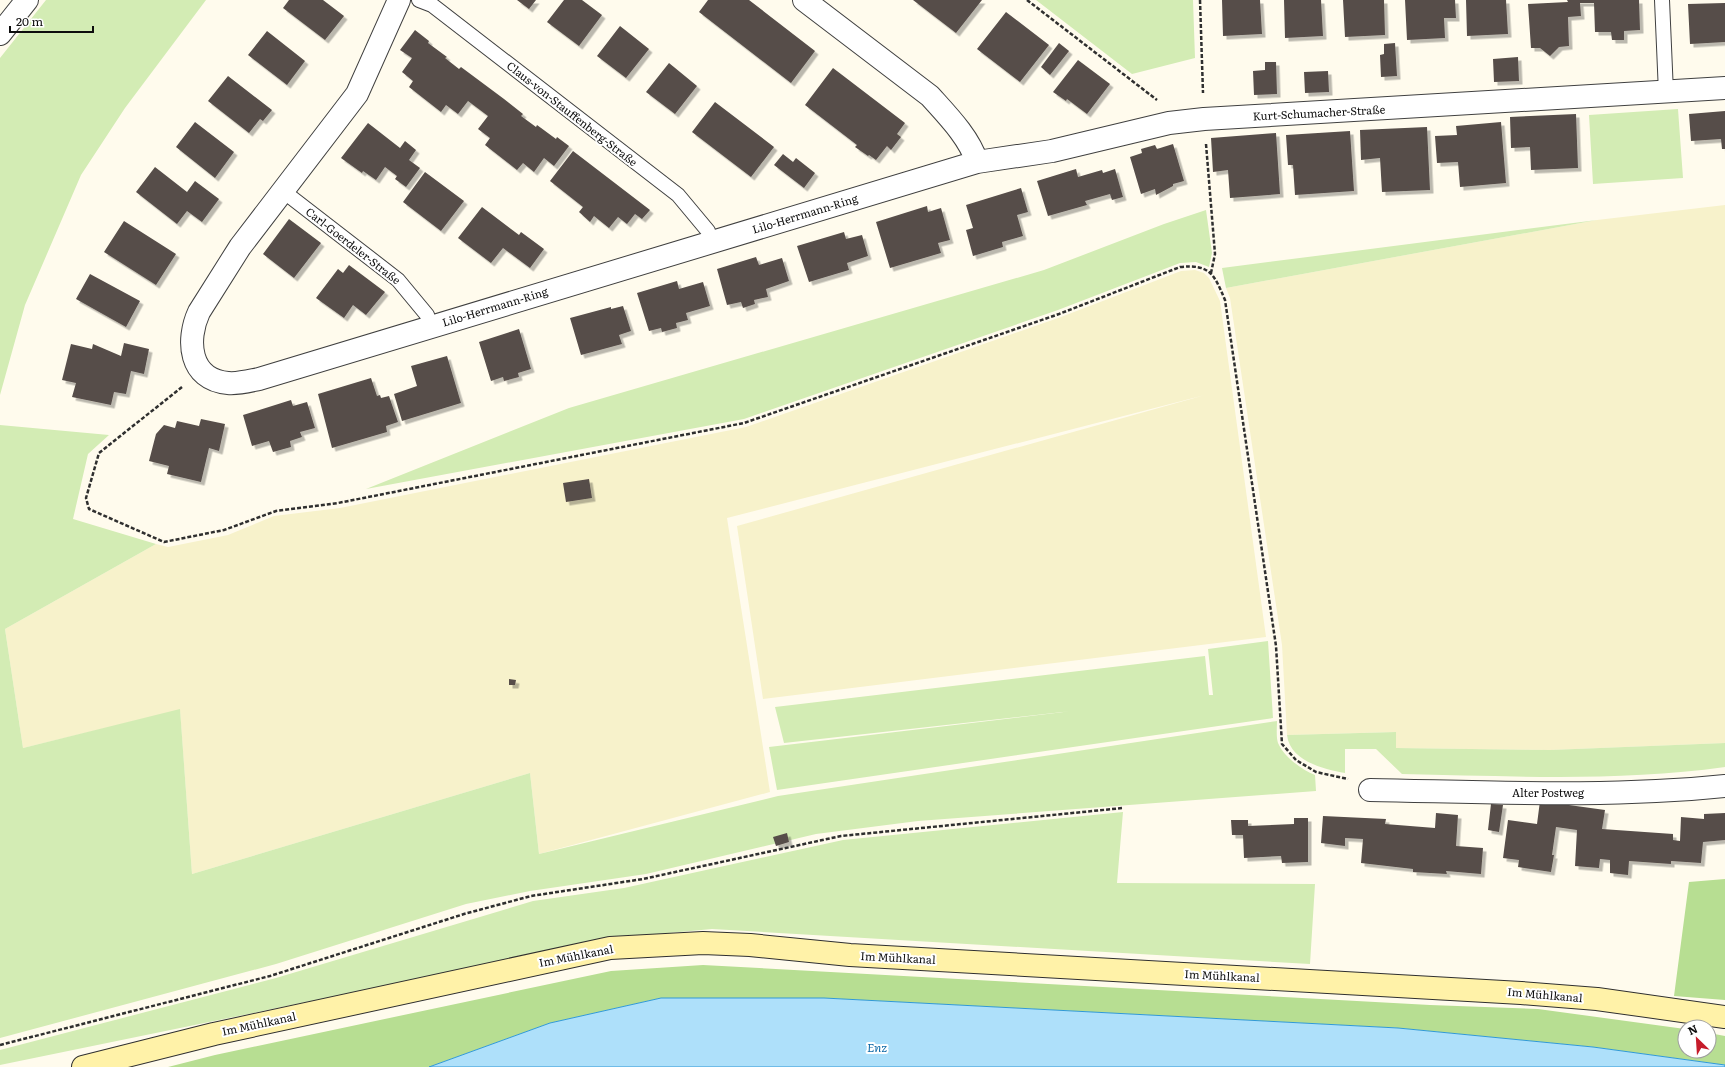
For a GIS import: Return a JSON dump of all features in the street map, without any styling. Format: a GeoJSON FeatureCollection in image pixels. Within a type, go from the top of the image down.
{"type":"FeatureCollection","features":[{"type":"Feature","properties":{"kind":"street"},"geometry":{"type":"LineString","coordinates":[[0,34],[27,0]]}},
{"type":"Feature","properties":{"kind":"street","name":"Lilo-Herrmann-Ring"},"geometry":{"type":"LineString","coordinates":[[399,0],[357,94],[240,247],[197,316],[192,330],[191,347],[193,356],[207,376],[221,382],[236,383],[259,379],[977,162]]}},
{"type":"Feature","properties":{"kind":"street"},"geometry":{"type":"LineString","coordinates":[[804,0],[930,96],[966,140],[973,150],[977,162]]}},
{"type":"Feature","properties":{"kind":"street","name":"Kurt-Schumacher-Straße"},"geometry":{"type":"LineString","coordinates":[[977,162],[1052,151],[1169,123],[1204,119],[1666,93],[1725,88]]}},
{"type":"Feature","properties":{"kind":"street","name":"Alter Postweg"},"geometry":{"type":"LineString","coordinates":[[1370,790],[1550,794],[1679,791],[1725,786]]}},
{"type":"Feature","properties":{"kind":"street","name":"Im Mühlkanal"},"geometry":{"type":"LineString","coordinates":[[83,1067],[214,1034],[610,948],[703,943],[750,945],[850,955],[1521,992],[1597,999],[1725,1017]]}},
{"type":"Feature","properties":{"kind":"lane","name":"Claus-von-Stauffenberg-Straße"},"geometry":{"type":"LineString","coordinates":[[419,0],[432,5],[678,195],[708,231],[711,242]]}},
{"type":"Feature","properties":{"kind":"lane"},"geometry":{"type":"LineString","coordinates":[[1662,0],[1666,93]]}},
{"type":"Feature","properties":{"kind":"lane","name":"Carl-Goerdeler-Straße"},"geometry":{"type":"LineString","coordinates":[[283,191],[398,280],[427,316],[430,327]]}},
{"type":"Feature","properties":{"kind":"path"},"geometry":{"type":"LineString","coordinates":[[1027,0],[1155,97]]}},
{"type":"Feature","properties":{"kind":"path"},"geometry":{"type":"LineString","coordinates":[[1200,0],[1204,119]]}},
{"type":"Feature","properties":{"kind":"path"},"geometry":{"type":"LineString","coordinates":[[1206,152],[1215,254],[1211,273]]}},
{"type":"Feature","properties":{"kind":"path"},"geometry":{"type":"LineString","coordinates":[[202,370],[99,453],[86,498],[89,509],[164,542],[224,530],[276,511],[338,503],[744,422],[1059,314],[1180,267],[1195,266],[1205,268],[1211,273],[1225,300],[1276,646],[1282,744],[1296,760],[1316,772],[1340,778],[1370,780],[1370,790]]}},
{"type":"Feature","properties":{"kind":"path"},"geometry":{"type":"LineString","coordinates":[[0,1045],[270,976],[464,914],[531,896],[643,879],[841,836],[1123,808]]}},
{"type":"Feature","properties":{"kind":"shaded area"},"geometry":{"type":"Polygon","coordinates":[[[1725,205],[1725,743],[1550,750],[1396,748],[1395,732],[1287,735],[1282,645],[1230,298],[1226,288],[1597,220],[1725,205]]]}},
{"type":"Feature","properties":{"kind":"shaded area"},"geometry":{"type":"Polygon","coordinates":[[[1195,270],[1204,273],[1209,278],[1220,301],[1266,637],[763,699],[737,526],[1205,395],[727,518],[770,792],[539,854],[530,773],[192,874],[180,710],[23,748],[5,629],[156,544],[168,547],[228,535],[274,516],[340,508],[746,427],[1061,317],[1181,271],[1195,270]]]}},
{"type":"Feature","properties":{"kind":"green space"},"geometry":{"type":"Polygon","coordinates":[[[46,0],[206,0],[125,108],[81,175],[25,305],[0,395],[0,58],[46,0]]]}},
{"type":"Feature","properties":{"kind":"green space"},"geometry":{"type":"Polygon","coordinates":[[[1036,0],[1193,0],[1195,58],[1132,74],[1036,0]]]}},
{"type":"Feature","properties":{"kind":"green space"},"geometry":{"type":"Polygon","coordinates":[[[1678,109],[1683,178],[1593,184],[1589,115],[1678,109]]]}},
{"type":"Feature","properties":{"kind":"green space"},"geometry":{"type":"Polygon","coordinates":[[[1206,210],[1212,253],[1209,267],[1196,262],[1180,263],[1058,310],[744,419],[366,489],[569,408],[1044,270],[1164,224],[1206,210]]]}},
{"type":"Feature","properties":{"kind":"green space"},"geometry":{"type":"Polygon","coordinates":[[[1597,220],[1226,288],[1222,268],[1597,220]]]}},
{"type":"Feature","properties":{"kind":"green space"},"geometry":{"type":"Polygon","coordinates":[[[0,425],[109,435],[88,454],[73,519],[156,544],[5,629],[23,748],[180,709],[192,874],[530,773],[539,854],[778,796],[1277,721],[1278,743],[1289,758],[1305,770],[1315,775],[1316,791],[918,821],[816,834],[646,874],[530,891],[466,904],[276,964],[0,1038],[0,425]]]}},
{"type":"Feature","properties":{"kind":"green space"},"geometry":{"type":"Polygon","coordinates":[[[1268,641],[1273,718],[777,790],[769,747],[1072,711],[784,743],[775,707],[1205,656],[1209,695],[1213,695],[1208,649],[1268,641]]]}},
{"type":"Feature","properties":{"kind":"green space"},"geometry":{"type":"Polygon","coordinates":[[[1396,732],[1396,748],[1550,750],[1725,743],[1725,767],[1644,775],[1564,777],[1402,774],[1376,749],[1345,749],[1345,773],[1318,766],[1301,757],[1289,744],[1287,735],[1396,732]]]}},
{"type":"Feature","properties":{"kind":"green space"},"geometry":{"type":"Polygon","coordinates":[[[1123,812],[1117,883],[1315,884],[1310,964],[712,929],[605,939],[0,1065],[0,1050],[276,978],[533,901],[624,888],[843,840],[1123,812]]]}},
{"type":"Feature","properties":{"kind":"green space"},"geometry":{"type":"Polygon","coordinates":[[[1725,879],[1725,1000],[1674,996],[1689,882],[1725,879]]]}},
{"type":"Feature","properties":{"kind":"green space"},"geometry":{"type":"Polygon","coordinates":[[[703,965],[1430,1005],[1538,1009],[1677,1028],[1677,1058],[1593,1047],[1398,1028],[824,998],[661,998],[550,1023],[429,1067],[168,1067],[215,1055],[611,971],[703,965]]]}},
{"type":"Feature","properties":{"kind":"green space"},"geometry":{"type":"Polygon","coordinates":[[[1717,1034],[1725,1036],[1725,1065],[1681,1059],[1717,1059],[1717,1034]]]}},
{"type":"Feature","properties":{"kind":"water","name":"Enz"},"geometry":{"type":"Polygon","coordinates":[[[661,998],[824,998],[1398,1028],[1593,1047],[1725,1065],[1725,1067],[429,1067],[550,1023],[661,998]]]}},
{"type":"Feature","properties":{"kind":"building"},"geometry":{"type":"Polygon","coordinates":[[[289,0],[323,0],[344,16],[325,40],[283,8],[289,0]]]}},
{"type":"Feature","properties":{"kind":"building"},"geometry":{"type":"Polygon","coordinates":[[[517,0],[536,0],[529,9],[517,0]]]}},
{"type":"Feature","properties":{"kind":"building"},"geometry":{"type":"Polygon","coordinates":[[[564,0],[582,0],[602,15],[579,46],[547,22],[564,0]]]}},
{"type":"Feature","properties":{"kind":"building"},"geometry":{"type":"Polygon","coordinates":[[[708,0],[749,0],[815,51],[791,83],[699,12],[708,0]]]}},
{"type":"Feature","properties":{"kind":"building"},"geometry":{"type":"Polygon","coordinates":[[[913,0],[982,0],[956,33],[913,0]]]}},
{"type":"Feature","properties":{"kind":"building"},"geometry":{"type":"Polygon","coordinates":[[[1222,0],[1260,0],[1262,34],[1223,36],[1222,0]]]}},
{"type":"Feature","properties":{"kind":"building"},"geometry":{"type":"Polygon","coordinates":[[[1284,0],[1321,0],[1323,36],[1285,38],[1284,0]]]}},
{"type":"Feature","properties":{"kind":"building"},"geometry":{"type":"Polygon","coordinates":[[[1343,0],[1384,0],[1385,35],[1345,37],[1343,0]]]}},
{"type":"Feature","properties":{"kind":"building"},"geometry":{"type":"Polygon","coordinates":[[[1405,0],[1455,0],[1456,18],[1444,18],[1445,38],[1407,40],[1405,0]]]}},
{"type":"Feature","properties":{"kind":"building"},"geometry":{"type":"Polygon","coordinates":[[[1466,0],[1506,0],[1508,34],[1467,36],[1466,0]]]}},
{"type":"Feature","properties":{"kind":"building"},"geometry":{"type":"Polygon","coordinates":[[[1567,0],[1639,0],[1640,30],[1624,31],[1624,40],[1612,40],[1611,32],[1595,32],[1594,3],[1580,3],[1581,16],[1568,17],[1569,46],[1559,47],[1550,56],[1540,48],[1531,48],[1528,4],[1568,2],[1567,0]]]}},
{"type":"Feature","properties":{"kind":"building"},"geometry":{"type":"Polygon","coordinates":[[[1725,3],[1725,42],[1690,44],[1688,4],[1725,3]]]}},
{"type":"Feature","properties":{"kind":"building"},"geometry":{"type":"Polygon","coordinates":[[[1006,12],[1049,45],[1020,82],[977,49],[1006,12]]]}},
{"type":"Feature","properties":{"kind":"building"},"geometry":{"type":"Polygon","coordinates":[[[620,26],[649,49],[626,78],[597,56],[620,26]]]}},
{"type":"Feature","properties":{"kind":"building"},"geometry":{"type":"Polygon","coordinates":[[[415,30],[429,41],[428,43],[447,57],[445,58],[459,69],[461,67],[504,99],[523,114],[521,116],[536,127],[537,125],[556,139],[557,137],[569,146],[554,166],[544,158],[534,172],[523,163],[517,170],[485,145],[490,138],[478,129],[488,116],[468,101],[458,114],[446,105],[441,112],[409,87],[413,81],[402,72],[412,58],[400,50],[415,30]]]}},
{"type":"Feature","properties":{"kind":"building"},"geometry":{"type":"Polygon","coordinates":[[[267,31],[305,61],[287,85],[248,55],[267,31]]]}},
{"type":"Feature","properties":{"kind":"building"},"geometry":{"type":"Polygon","coordinates":[[[1059,43],[1069,51],[1050,75],[1041,67],[1059,43]]]}},
{"type":"Feature","properties":{"kind":"building"},"geometry":{"type":"Polygon","coordinates":[[[1395,43],[1397,76],[1381,77],[1380,55],[1384,54],[1384,44],[1395,43]]]}},
{"type":"Feature","properties":{"kind":"building"},"geometry":{"type":"Polygon","coordinates":[[[1518,57],[1519,81],[1494,82],[1493,59],[1518,57]]]}},
{"type":"Feature","properties":{"kind":"building"},"geometry":{"type":"Polygon","coordinates":[[[1078,60],[1110,84],[1087,114],[1067,99],[1066,101],[1053,92],[1078,60]]]}},
{"type":"Feature","properties":{"kind":"building"},"geometry":{"type":"Polygon","coordinates":[[[1265,62],[1276,62],[1277,94],[1254,95],[1253,71],[1265,70],[1265,62]]]}},
{"type":"Feature","properties":{"kind":"building"},"geometry":{"type":"Polygon","coordinates":[[[669,63],[697,86],[675,114],[646,92],[669,63]]]}},
{"type":"Feature","properties":{"kind":"building"},"geometry":{"type":"Polygon","coordinates":[[[833,68],[905,123],[897,134],[901,137],[891,150],[887,146],[876,160],[855,147],[857,145],[805,105],[833,68]]]}},
{"type":"Feature","properties":{"kind":"building"},"geometry":{"type":"Polygon","coordinates":[[[1328,71],[1329,92],[1305,93],[1304,72],[1328,71]]]}},
{"type":"Feature","properties":{"kind":"building"},"geometry":{"type":"Polygon","coordinates":[[[228,76],[272,110],[263,121],[260,119],[249,133],[208,101],[228,76]]]}},
{"type":"Feature","properties":{"kind":"building"},"geometry":{"type":"Polygon","coordinates":[[[715,102],[774,147],[751,177],[692,132],[715,102]]]}},
{"type":"Feature","properties":{"kind":"building"},"geometry":{"type":"Polygon","coordinates":[[[1725,111],[1725,149],[1722,149],[1721,139],[1691,141],[1689,114],[1725,111]]]}},
{"type":"Feature","properties":{"kind":"building"},"geometry":{"type":"Polygon","coordinates":[[[1576,114],[1578,168],[1531,170],[1530,147],[1511,148],[1510,117],[1576,114]]]}},
{"type":"Feature","properties":{"kind":"building"},"geometry":{"type":"Polygon","coordinates":[[[195,122],[234,152],[215,178],[176,147],[195,122]]]}},
{"type":"Feature","properties":{"kind":"building"},"geometry":{"type":"Polygon","coordinates":[[[1501,122],[1506,183],[1460,187],[1458,162],[1437,163],[1435,136],[1457,135],[1456,126],[1501,122]]]}},
{"type":"Feature","properties":{"kind":"building"},"geometry":{"type":"Polygon","coordinates":[[[368,123],[400,148],[405,141],[416,150],[409,160],[420,168],[406,187],[395,179],[397,176],[385,167],[376,180],[363,171],[362,173],[341,158],[368,123]]]}},
{"type":"Feature","properties":{"kind":"building"},"geometry":{"type":"Polygon","coordinates":[[[1427,127],[1430,190],[1382,192],[1380,158],[1361,160],[1360,130],[1427,127]]]}},
{"type":"Feature","properties":{"kind":"building"},"geometry":{"type":"Polygon","coordinates":[[[1350,131],[1354,191],[1295,195],[1293,165],[1288,165],[1286,135],[1350,131]]]}},
{"type":"Feature","properties":{"kind":"building"},"geometry":{"type":"Polygon","coordinates":[[[1276,133],[1280,194],[1230,198],[1228,170],[1213,172],[1211,138],[1276,133]]]}},
{"type":"Feature","properties":{"kind":"building"},"geometry":{"type":"Polygon","coordinates":[[[1173,144],[1184,181],[1173,184],[1173,186],[1156,195],[1155,189],[1141,194],[1130,157],[1142,153],[1141,149],[1155,145],[1157,149],[1173,144]]]}},
{"type":"Feature","properties":{"kind":"building"},"geometry":{"type":"Polygon","coordinates":[[[573,151],[650,210],[642,219],[635,214],[627,224],[618,217],[609,228],[594,216],[590,222],[579,212],[583,207],[550,181],[573,151]]]}},
{"type":"Feature","properties":{"kind":"building"},"geometry":{"type":"Polygon","coordinates":[[[783,154],[793,162],[796,158],[815,173],[804,188],[774,165],[783,154]]]}},
{"type":"Feature","properties":{"kind":"building"},"geometry":{"type":"Polygon","coordinates":[[[155,167],[187,192],[195,181],[219,199],[202,222],[187,211],[177,224],[136,192],[155,167]]]}},
{"type":"Feature","properties":{"kind":"building"},"geometry":{"type":"Polygon","coordinates":[[[1076,169],[1078,177],[1102,170],[1103,173],[1115,169],[1123,197],[1112,200],[1110,194],[1085,201],[1087,205],[1048,216],[1037,181],[1076,169]]]}},
{"type":"Feature","properties":{"kind":"building"},"geometry":{"type":"Polygon","coordinates":[[[425,172],[464,201],[441,231],[403,202],[425,172]]]}},
{"type":"Feature","properties":{"kind":"building"},"geometry":{"type":"Polygon","coordinates":[[[1021,188],[1028,212],[1017,215],[1023,236],[1002,242],[1003,247],[973,256],[966,230],[973,228],[966,205],[1021,188]]]}},
{"type":"Feature","properties":{"kind":"building"},"geometry":{"type":"Polygon","coordinates":[[[927,206],[928,212],[941,208],[950,240],[938,243],[941,253],[890,268],[876,222],[927,206]]]}},
{"type":"Feature","properties":{"kind":"building"},"geometry":{"type":"Polygon","coordinates":[[[482,207],[519,235],[521,232],[544,249],[530,268],[503,248],[491,263],[458,238],[482,207]]]}},
{"type":"Feature","properties":{"kind":"building"},"geometry":{"type":"Polygon","coordinates":[[[289,219],[321,243],[294,278],[263,254],[289,219]]]}},
{"type":"Feature","properties":{"kind":"building"},"geometry":{"type":"Polygon","coordinates":[[[124,221],[176,254],[156,285],[104,252],[124,221]]]}},
{"type":"Feature","properties":{"kind":"building"},"geometry":{"type":"Polygon","coordinates":[[[844,232],[846,239],[862,235],[868,256],[847,263],[849,270],[809,282],[797,246],[844,232]]]}},
{"type":"Feature","properties":{"kind":"building"},"geometry":{"type":"Polygon","coordinates":[[[756,257],[759,265],[782,258],[789,281],[766,289],[768,297],[754,300],[755,304],[743,308],[741,302],[727,305],[717,269],[756,257]]]}},
{"type":"Feature","properties":{"kind":"building"},"geometry":{"type":"Polygon","coordinates":[[[349,265],[385,292],[366,315],[353,305],[344,318],[316,298],[338,269],[343,273],[349,265]]]}},
{"type":"Feature","properties":{"kind":"building"},"geometry":{"type":"Polygon","coordinates":[[[90,274],[140,301],[126,327],[76,299],[90,274]]]}},
{"type":"Feature","properties":{"kind":"building"},"geometry":{"type":"Polygon","coordinates":[[[677,281],[679,289],[703,282],[710,306],[686,313],[688,320],[676,323],[677,328],[662,332],[661,328],[649,331],[637,293],[677,281]]]}},
{"type":"Feature","properties":{"kind":"building"},"geometry":{"type":"Polygon","coordinates":[[[623,306],[631,331],[619,335],[622,344],[581,355],[570,318],[611,307],[611,309],[623,306]]]}},
{"type":"Feature","properties":{"kind":"building"},"geometry":{"type":"Polygon","coordinates":[[[519,329],[531,369],[518,373],[519,377],[504,381],[503,377],[491,381],[479,342],[519,329]]]}},
{"type":"Feature","properties":{"kind":"building"},"geometry":{"type":"Polygon","coordinates":[[[124,343],[149,349],[144,374],[131,371],[126,394],[114,392],[111,405],[72,397],[76,383],[62,380],[71,344],[92,349],[93,344],[121,356],[124,343]]]}},
{"type":"Feature","properties":{"kind":"building"},"geometry":{"type":"Polygon","coordinates":[[[447,356],[461,403],[402,421],[394,394],[417,386],[411,366],[447,356]]]}},
{"type":"Feature","properties":{"kind":"building"},"geometry":{"type":"Polygon","coordinates":[[[371,378],[377,396],[380,395],[381,398],[389,396],[398,422],[386,426],[387,432],[332,448],[318,394],[371,378]]]}},
{"type":"Feature","properties":{"kind":"building"},"geometry":{"type":"Polygon","coordinates":[[[291,400],[293,406],[307,402],[315,428],[300,432],[302,437],[290,441],[291,447],[273,452],[269,441],[252,446],[243,415],[291,400]]]}},
{"type":"Feature","properties":{"kind":"building"},"geometry":{"type":"Polygon","coordinates":[[[201,419],[225,424],[219,451],[209,448],[201,482],[167,474],[169,466],[149,461],[156,434],[164,425],[175,428],[177,421],[199,426],[201,419]]]}},
{"type":"Feature","properties":{"kind":"building"},"geometry":{"type":"Polygon","coordinates":[[[589,479],[592,498],[566,502],[563,483],[589,479]]]}},
{"type":"Feature","properties":{"kind":"building"},"geometry":{"type":"Polygon","coordinates":[[[509,679],[516,680],[515,685],[509,685],[509,679]]]}},
{"type":"Feature","properties":{"kind":"building"},"geometry":{"type":"Polygon","coordinates":[[[1540,801],[1605,810],[1602,829],[1673,834],[1673,840],[1680,841],[1681,817],[1704,819],[1704,814],[1725,813],[1725,840],[1703,842],[1701,863],[1671,861],[1671,864],[1629,861],[1628,875],[1610,873],[1610,860],[1600,859],[1599,868],[1575,866],[1577,830],[1556,827],[1551,872],[1518,867],[1519,860],[1503,858],[1508,820],[1537,824],[1540,801]]]}},
{"type":"Feature","properties":{"kind":"building"},"geometry":{"type":"Polygon","coordinates":[[[1491,804],[1503,805],[1499,832],[1488,830],[1491,804]]]}},
{"type":"Feature","properties":{"kind":"building"},"geometry":{"type":"Polygon","coordinates":[[[1436,813],[1458,815],[1456,846],[1483,848],[1481,874],[1446,871],[1447,874],[1413,872],[1413,869],[1361,863],[1363,839],[1345,838],[1345,846],[1321,843],[1323,816],[1386,819],[1385,824],[1435,828],[1436,813]]]}},
{"type":"Feature","properties":{"kind":"building"},"geometry":{"type":"Polygon","coordinates":[[[1294,818],[1308,818],[1308,862],[1282,863],[1281,856],[1244,858],[1243,835],[1232,835],[1231,820],[1248,820],[1248,826],[1294,824],[1294,818]]]}},
{"type":"Feature","properties":{"kind":"building"},"geometry":{"type":"Polygon","coordinates":[[[787,833],[789,842],[776,846],[773,837],[787,833]]]}}]}
